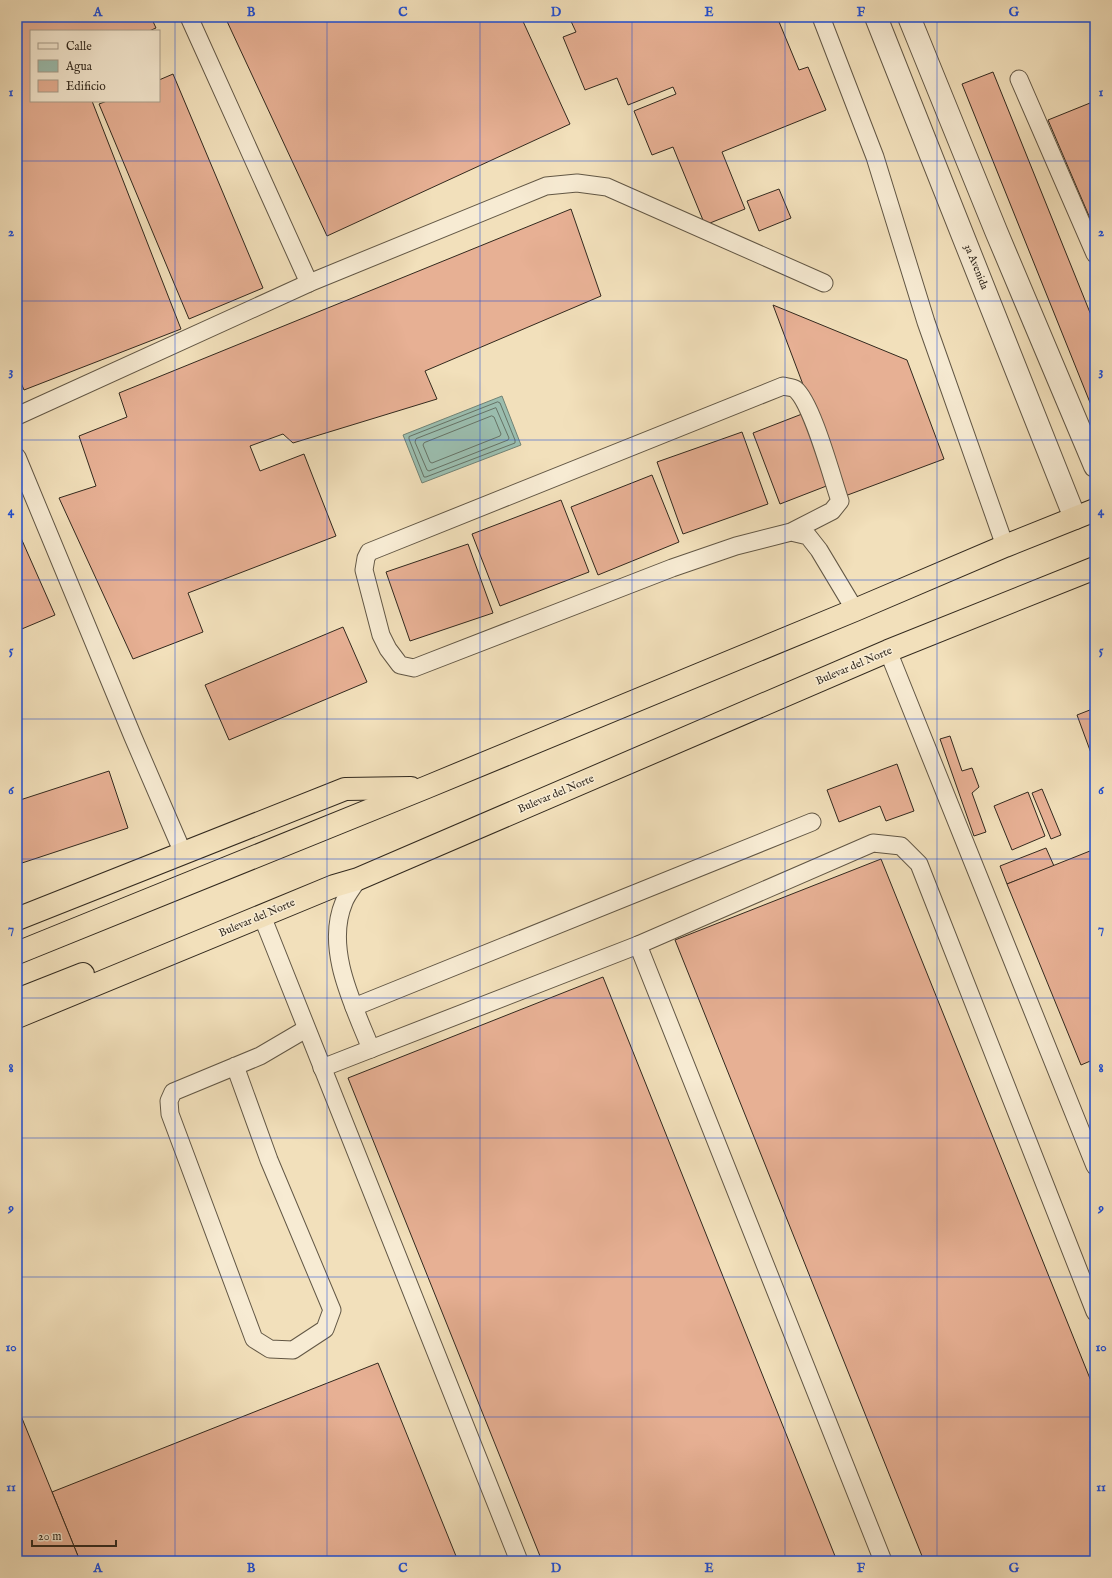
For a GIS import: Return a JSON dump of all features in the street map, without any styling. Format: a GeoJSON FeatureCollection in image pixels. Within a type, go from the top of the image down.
{"type":"FeatureCollection","features":[{"type":"Feature","properties":{"kind":"highway"},"geometry":{"type":"LineString","coordinates":[[17,953],[427,787],[855,610],[1005,546],[1095,510]]}},
{"type":"Feature","properties":{"kind":"highway","name":"Bulevar del Norte"},"geometry":{"type":"LineString","coordinates":[[17,1017],[334,886],[358,879],[888,651],[1095,568]]}},
{"type":"Feature","properties":{"kind":"highway"},"geometry":{"type":"LineString","coordinates":[[17,919],[345,790],[427,787]]}},
{"type":"Feature","properties":{"kind":"highway"},"geometry":{"type":"LineString","coordinates":[[17,1000],[309,885],[334,886]]}},
{"type":"Feature","properties":{"kind":"street","name":"3a Avenida"},"geometry":{"type":"LineString","coordinates":[[876,17],[1075,518]]}},
{"type":"Feature","properties":{"kind":"street"},"geometry":{"type":"LineString","coordinates":[[909,17],[996,231],[1095,466]]}},
{"type":"Feature","properties":{"kind":"lane"},"geometry":{"type":"LineString","coordinates":[[189,17],[309,283]]}},
{"type":"Feature","properties":{"kind":"lane"},"geometry":{"type":"LineString","coordinates":[[820,17],[875,157],[926,322],[1005,546]]}},
{"type":"Feature","properties":{"kind":"lane"},"geometry":{"type":"LineString","coordinates":[[1019,79],[1095,254]]}},
{"type":"Feature","properties":{"kind":"lane"},"geometry":{"type":"LineString","coordinates":[[17,416],[309,283],[546,186],[577,182],[607,188],[824,283]]}},
{"type":"Feature","properties":{"kind":"lane"},"geometry":{"type":"LineString","coordinates":[[791,532],[832,510],[840,501],[814,422],[804,401],[795,389],[783,386],[369,552],[366,558],[364,570],[381,635],[388,649],[400,665],[414,668],[672,568],[736,546],[791,532],[808,536],[819,550],[855,610]]}},
{"type":"Feature","properties":{"kind":"lane"},"geometry":{"type":"LineString","coordinates":[[17,457],[127,723],[184,853]]}},
{"type":"Feature","properties":{"kind":"lane"},"geometry":{"type":"LineString","coordinates":[[888,651],[1095,1166]]}},
{"type":"Feature","properties":{"kind":"lane"},"geometry":{"type":"LineString","coordinates":[[354,1007],[812,822]]}},
{"type":"Feature","properties":{"kind":"lane"},"geometry":{"type":"LineString","coordinates":[[322,1068],[638,945],[873,843],[900,846],[919,864],[1095,1312]]}},
{"type":"Feature","properties":{"kind":"lane"},"geometry":{"type":"LineString","coordinates":[[358,879],[344,902],[339,919],[337,946],[345,983],[371,1049]]}},
{"type":"Feature","properties":{"kind":"lane"},"geometry":{"type":"LineString","coordinates":[[262,916],[519,1561]]}},
{"type":"Feature","properties":{"kind":"lane"},"geometry":{"type":"LineString","coordinates":[[638,945],[883,1561]]}},
{"type":"Feature","properties":{"kind":"lane"},"geometry":{"type":"LineString","coordinates":[[235,1066],[269,1160],[332,1310],[324,1328],[293,1350],[270,1349],[254,1339],[170,1114],[170,1101],[173,1092],[235,1066],[260,1056],[306,1029]]}},
{"type":"Feature","properties":{"kind":"water"},"geometry":{"type":"Polygon","coordinates":[[[502,396],[521,445],[422,483],[403,435],[502,396]]]}},
{"type":"Feature","properties":{"kind":"building"},"geometry":{"type":"Polygon","coordinates":[[[17,17],[151,17],[156,28],[151,30],[30,30],[30,102],[92,102],[181,329],[24,390],[17,373],[17,17]]]}},
{"type":"Feature","properties":{"kind":"building"},"geometry":{"type":"Polygon","coordinates":[[[225,17],[521,17],[570,124],[327,236],[225,17]]]}},
{"type":"Feature","properties":{"kind":"building"},"geometry":{"type":"Polygon","coordinates":[[[569,17],[777,17],[799,70],[808,67],[826,110],[722,152],[745,209],[705,225],[673,147],[652,155],[634,111],[676,94],[673,87],[628,105],[617,78],[585,90],[563,37],[576,32],[569,17]]]}},
{"type":"Feature","properties":{"kind":"building"},"geometry":{"type":"Polygon","coordinates":[[[993,72],[1095,325],[1095,415],[962,84],[993,72]]]}},
{"type":"Feature","properties":{"kind":"building"},"geometry":{"type":"Polygon","coordinates":[[[173,74],[263,288],[189,319],[99,104],[104,102],[160,102],[160,80],[173,74]]]}},
{"type":"Feature","properties":{"kind":"building"},"geometry":{"type":"Polygon","coordinates":[[[1095,101],[1095,230],[1048,120],[1095,101]]]}},
{"type":"Feature","properties":{"kind":"building"},"geometry":{"type":"Polygon","coordinates":[[[779,189],[791,218],[759,231],[747,201],[779,189]]]}},
{"type":"Feature","properties":{"kind":"building"},"geometry":{"type":"Polygon","coordinates":[[[571,209],[601,296],[425,371],[437,399],[293,443],[283,434],[250,446],[260,471],[304,454],[336,536],[188,593],[203,632],[133,659],[59,498],[96,486],[79,436],[127,417],[119,393],[571,209]]]}},
{"type":"Feature","properties":{"kind":"building"},"geometry":{"type":"Polygon","coordinates":[[[773,305],[907,360],[944,459],[845,496],[773,305]]]}},
{"type":"Feature","properties":{"kind":"building"},"geometry":{"type":"Polygon","coordinates":[[[802,414],[829,485],[780,504],[753,433],[802,414]]]}},
{"type":"Feature","properties":{"kind":"building"},"geometry":{"type":"Polygon","coordinates":[[[742,432],[768,504],[683,534],[657,462],[742,432]]]}},
{"type":"Feature","properties":{"kind":"building"},"geometry":{"type":"Polygon","coordinates":[[[652,475],[679,542],[598,575],[571,507],[652,475]]]}},
{"type":"Feature","properties":{"kind":"building"},"geometry":{"type":"Polygon","coordinates":[[[561,500],[589,572],[500,606],[472,534],[561,500]]]}},
{"type":"Feature","properties":{"kind":"building"},"geometry":{"type":"Polygon","coordinates":[[[17,529],[55,615],[17,631],[17,529]]]}},
{"type":"Feature","properties":{"kind":"building"},"geometry":{"type":"Polygon","coordinates":[[[468,544],[493,613],[410,641],[386,572],[468,544]]]}},
{"type":"Feature","properties":{"kind":"building"},"geometry":{"type":"Polygon","coordinates":[[[343,627],[367,682],[229,740],[205,685],[343,627]]]}},
{"type":"Feature","properties":{"kind":"building"},"geometry":{"type":"Polygon","coordinates":[[[1095,708],[1095,752],[1091,753],[1077,715],[1095,708]]]}},
{"type":"Feature","properties":{"kind":"building"},"geometry":{"type":"Polygon","coordinates":[[[950,736],[962,771],[972,768],[979,787],[972,793],[986,832],[974,836],[940,739],[950,736]]]}},
{"type":"Feature","properties":{"kind":"building"},"geometry":{"type":"Polygon","coordinates":[[[897,764],[914,811],[886,821],[880,806],[839,822],[827,790],[897,764]]]}},
{"type":"Feature","properties":{"kind":"building"},"geometry":{"type":"Polygon","coordinates":[[[109,771],[128,828],[22,863],[17,849],[17,801],[109,771]]]}},
{"type":"Feature","properties":{"kind":"building"},"geometry":{"type":"Polygon","coordinates":[[[1042,789],[1061,835],[1051,839],[1032,793],[1042,789]]]}},
{"type":"Feature","properties":{"kind":"building"},"geometry":{"type":"Polygon","coordinates":[[[1028,792],[1045,836],[1012,850],[994,806],[1028,792]]]}},
{"type":"Feature","properties":{"kind":"building"},"geometry":{"type":"Polygon","coordinates":[[[1046,848],[1054,866],[1007,884],[1000,866],[1046,848]]]}},
{"type":"Feature","properties":{"kind":"building"},"geometry":{"type":"Polygon","coordinates":[[[1095,849],[1095,1059],[1081,1065],[1007,884],[1095,849]]]}},
{"type":"Feature","properties":{"kind":"building"},"geometry":{"type":"Polygon","coordinates":[[[881,859],[1095,1391],[1095,1561],[924,1561],[675,940],[881,859]]]}},
{"type":"Feature","properties":{"kind":"building"},"geometry":{"type":"Polygon","coordinates":[[[603,977],[837,1561],[542,1561],[348,1078],[603,977]]]}},
{"type":"Feature","properties":{"kind":"building"},"geometry":{"type":"Polygon","coordinates":[[[378,1363],[458,1561],[80,1561],[52,1492],[378,1363]]]}},
{"type":"Feature","properties":{"kind":"building"},"geometry":{"type":"Polygon","coordinates":[[[17,1406],[52,1492],[80,1561],[17,1561],[17,1406]]]}}]}
